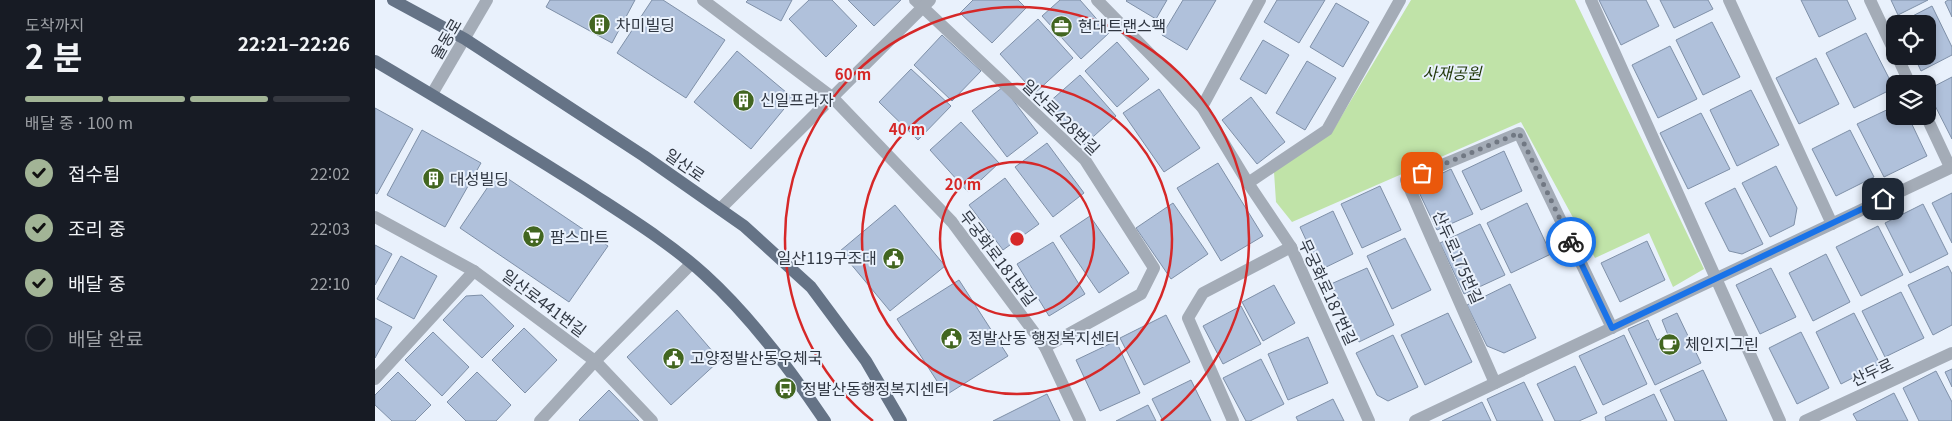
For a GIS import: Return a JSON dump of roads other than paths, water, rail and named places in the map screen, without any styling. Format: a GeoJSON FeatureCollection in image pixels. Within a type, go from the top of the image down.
{"type":"FeatureCollection","features":[{"type":"Feature","properties":{"kind":"main road","name":"일산로"},"geometry":{"type":"LineString","coordinates":[[393,0],[465,39],[644,156],[744,226],[811,287],[866,361],[901,421]]}},
{"type":"Feature","properties":{"kind":"main road"},"geometry":{"type":"LineString","coordinates":[[375,60],[500,134],[673,249],[705,275],[747,319],[811,400],[825,421]]}},
{"type":"Feature","properties":{"kind":"street","name":"율동로"},"geometry":{"type":"LineString","coordinates":[[432,94],[487,0]]}},
{"type":"Feature","properties":{"kind":"street","name":"무궁화로181번길"},"geometry":{"type":"LineString","coordinates":[[703,0],[832,97],[952,222],[1045,348],[1080,421]]}},
{"type":"Feature","properties":{"kind":"street","name":"무궁화로187번길"},"geometry":{"type":"LineString","coordinates":[[1097,0],[1202,107],[1248,183],[1291,247],[1369,421]]}},
{"type":"Feature","properties":{"kind":"street"},"geometry":{"type":"LineString","coordinates":[[1109,12],[1115,0]]}},
{"type":"Feature","properties":{"kind":"street"},"geometry":{"type":"LineString","coordinates":[[1202,107],[1260,0]]}},
{"type":"Feature","properties":{"kind":"street"},"geometry":{"type":"LineString","coordinates":[[1248,183],[1327,130],[1400,0]]}},
{"type":"Feature","properties":{"kind":"street"},"geometry":{"type":"LineString","coordinates":[[1591,0],[1780,421]]}},
{"type":"Feature","properties":{"kind":"street"},"geometry":{"type":"LineString","coordinates":[[1729,0],[1832,224]]}},
{"type":"Feature","properties":{"kind":"street"},"geometry":{"type":"LineString","coordinates":[[1869,0],[1886,35]]}},
{"type":"Feature","properties":{"kind":"street","name":"일산로428번길"},"geometry":{"type":"LineString","coordinates":[[720,209],[832,97],[922,3],[1085,160],[1154,268],[1141,294],[1045,348]]}},
{"type":"Feature","properties":{"kind":"street"},"geometry":{"type":"LineString","coordinates":[[1415,421],[1951,167],[1930,125]]}},
{"type":"Feature","properties":{"kind":"street","name":"산두로175번길"},"geometry":{"type":"LineString","coordinates":[[1495,383],[1406,180],[1519,133],[1612,328]]}},
{"type":"Feature","properties":{"kind":"street","name":"일산로441번길"},"geometry":{"type":"LineString","coordinates":[[375,217],[474,271],[595,361],[652,421]]}},
{"type":"Feature","properties":{"kind":"street"},"geometry":{"type":"LineString","coordinates":[[1233,421],[1188,318],[1203,293],[1291,247]]}},
{"type":"Feature","properties":{"kind":"street"},"geometry":{"type":"LineString","coordinates":[[540,421],[595,361],[691,264]]}},
{"type":"Feature","properties":{"kind":"street"},"geometry":{"type":"LineString","coordinates":[[375,379],[474,271]]}},
{"type":"Feature","properties":{"kind":"street","name":"산두로"},"geometry":{"type":"LineString","coordinates":[[1805,421],[1952,353]]}},
{"type":"Feature","properties":{"kind":"place","name":"차미빌딩"},"geometry":{"type":"Point","coordinates":[600,25]}},
{"type":"Feature","properties":{"kind":"place","name":"현대트랜스팩"},"geometry":{"type":"Point","coordinates":[1062,26]}},
{"type":"Feature","properties":{"kind":"place","name":"신일프라자"},"geometry":{"type":"Point","coordinates":[744,100]}},
{"type":"Feature","properties":{"kind":"place","name":"대성빌딩"},"geometry":{"type":"Point","coordinates":[434,179]}},
{"type":"Feature","properties":{"kind":"place","name":"팜스마트"},"geometry":{"type":"Point","coordinates":[534,237]}},
{"type":"Feature","properties":{"kind":"place","name":"일산119구조대"},"geometry":{"type":"Point","coordinates":[893,258]}},
{"type":"Feature","properties":{"kind":"place","name":"정발산동 행정복지센터"},"geometry":{"type":"Point","coordinates":[952,338]}},
{"type":"Feature","properties":{"kind":"place","name":"체인지그린"},"geometry":{"type":"Point","coordinates":[1669,344]}},
{"type":"Feature","properties":{"kind":"place","name":"고양정발산동우체국"},"geometry":{"type":"Point","coordinates":[674,358]}},
{"type":"Feature","properties":{"kind":"place","name":"정발산동행정복지센터"},"geometry":{"type":"Point","coordinates":[786,389]}},
{"type":"Feature","properties":{"kind":"park label","name":"사재공원"},"geometry":{"type":"Point","coordinates":[1452,73]}}]}
